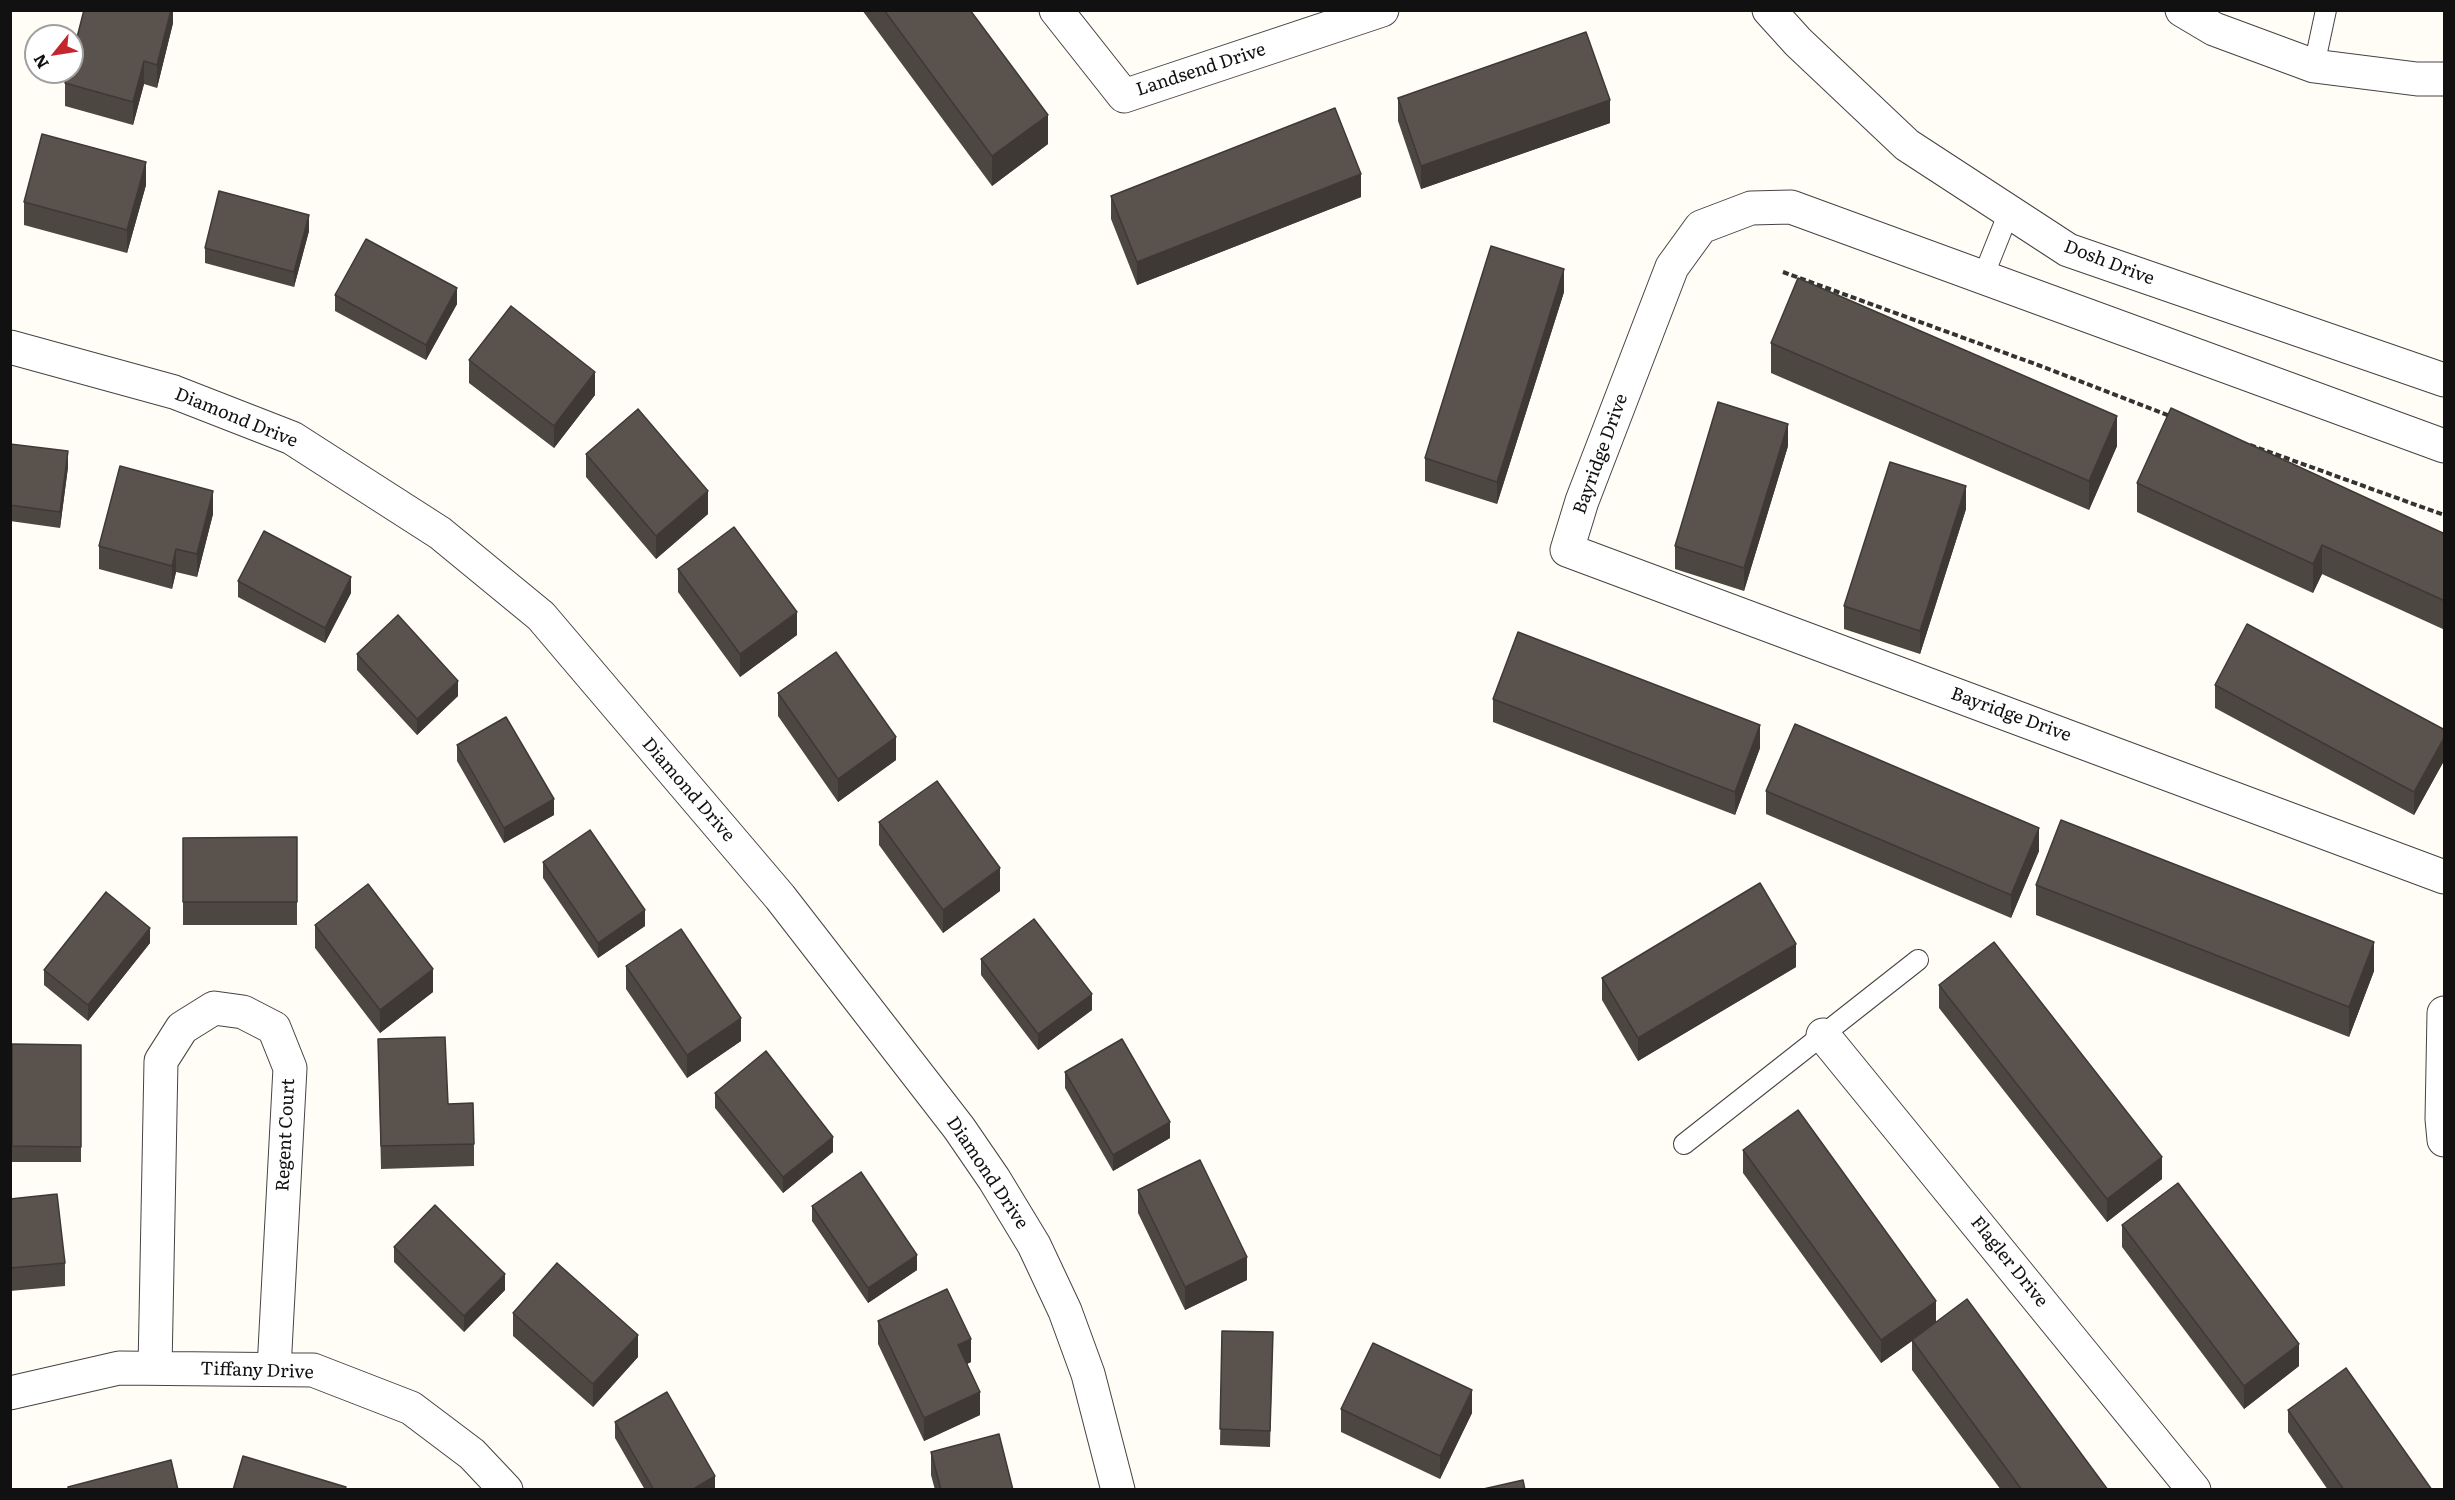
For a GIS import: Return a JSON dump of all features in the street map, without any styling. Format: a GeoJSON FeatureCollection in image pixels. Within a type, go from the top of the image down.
{"type":"FeatureCollection","features":[{"type":"Feature","properties":{"kind":"street","name":"Landsend Drive"},"geometry":{"type":"LineString","coordinates":[[1056,10],[1124,96],[1382,10]]}},
{"type":"Feature","properties":{"kind":"street","name":"Dosh Drive"},"geometry":{"type":"LineString","coordinates":[[1769,10],[1798,42],[1907,145],[2068,250],[2445,380]]}},
{"type":"Feature","properties":{"kind":"street"},"geometry":{"type":"LineString","coordinates":[[2182,10],[2214,29],[2314,66],[2417,79],[2445,79]]}},
{"type":"Feature","properties":{"kind":"street","name":"Bayridge Drive"},"geometry":{"type":"LineString","coordinates":[[2445,446],[1791,207],[1751,208],[1701,227],[1672,267],[1582,501],[1567,550],[2445,876]]}},
{"type":"Feature","properties":{"kind":"street","name":"Diamond Drive"},"geometry":{"type":"LineString","coordinates":[[10,347],[174,392],[292,438],[440,533],[541,616],[780,897],[959,1128],[994,1179],[1034,1245],[1065,1311],[1088,1374],[1118,1490]]}},
{"type":"Feature","properties":{"kind":"street","name":"Regent Court"},"geometry":{"type":"LineString","coordinates":[[154,1368],[161,1060],[182,1028],[214,1008],[243,1012],[274,1028],[290,1068],[274,1369]]}},
{"type":"Feature","properties":{"kind":"street"},"geometry":{"type":"LineString","coordinates":[[2445,1013],[2442,1119],[2445,1140]]}},
{"type":"Feature","properties":{"kind":"street","name":"Flagler Drive"},"geometry":{"type":"LineString","coordinates":[[1823,1035],[2194,1490]]}},
{"type":"Feature","properties":{"kind":"street","name":"Tiffany Drive"},"geometry":{"type":"LineString","coordinates":[[10,1393],[119,1368],[313,1370],[411,1408],[472,1454],[506,1490]]}},
{"type":"Feature","properties":{"kind":"lane"},"geometry":{"type":"LineString","coordinates":[[2314,66],[2326,10]]}},
{"type":"Feature","properties":{"kind":"lane"},"geometry":{"type":"LineString","coordinates":[[1983,278],[2009,212]]}},
{"type":"Feature","properties":{"kind":"lane"},"geometry":{"type":"LineString","coordinates":[[1684,1144],[1918,960]]}},
{"type":"Feature","properties":{"kind":"path"},"geometry":{"type":"LineString","coordinates":[[1783,272],[2038,365],[2175,418]]}},
{"type":"Feature","properties":{"kind":"path"},"geometry":{"type":"LineString","coordinates":[[2243,442],[2445,514]]}},
{"type":"Feature","properties":{"kind":"building"},"geometry":{"type":"Polygon","coordinates":[[[84,10],[171,10],[157,65],[144,61],[133,102],[69,84],[84,84],[84,24],[80,24],[84,10]]]}},
{"type":"Feature","properties":{"kind":"building"},"geometry":{"type":"Polygon","coordinates":[[[884,10],[970,10],[1048,115],[992,156],[884,10]]]}},
{"type":"Feature","properties":{"kind":"building"},"geometry":{"type":"Polygon","coordinates":[[[1586,32],[1610,100],[1421,166],[1398,98],[1586,32]]]}},
{"type":"Feature","properties":{"kind":"building"},"geometry":{"type":"Polygon","coordinates":[[[1335,108],[1361,174],[1137,262],[1111,196],[1335,108]]]}},
{"type":"Feature","properties":{"kind":"building"},"geometry":{"type":"Polygon","coordinates":[[[42,134],[146,162],[127,230],[24,202],[42,134]]]}},
{"type":"Feature","properties":{"kind":"building"},"geometry":{"type":"Polygon","coordinates":[[[219,191],[309,215],[294,272],[205,248],[219,191]]]}},
{"type":"Feature","properties":{"kind":"building"},"geometry":{"type":"Polygon","coordinates":[[[366,239],[457,288],[426,345],[335,295],[366,239]]]}},
{"type":"Feature","properties":{"kind":"building"},"geometry":{"type":"Polygon","coordinates":[[[1491,246],[1564,269],[1497,482],[1425,458],[1491,246]]]}},
{"type":"Feature","properties":{"kind":"building"},"geometry":{"type":"Polygon","coordinates":[[[1798,278],[2117,416],[2089,481],[1771,343],[1798,278]]]}},
{"type":"Feature","properties":{"kind":"building"},"geometry":{"type":"Polygon","coordinates":[[[511,306],[595,372],[554,426],[469,360],[511,306]]]}},
{"type":"Feature","properties":{"kind":"building"},"geometry":{"type":"Polygon","coordinates":[[[1718,402],[1788,424],[1744,568],[1675,546],[1718,402]]]}},
{"type":"Feature","properties":{"kind":"building"},"geometry":{"type":"Polygon","coordinates":[[[2171,408],[2445,534],[2445,601],[2322,545],[2313,564],[2137,483],[2171,408]]]}},
{"type":"Feature","properties":{"kind":"building"},"geometry":{"type":"Polygon","coordinates":[[[638,409],[708,491],[656,536],[586,454],[638,409]]]}},
{"type":"Feature","properties":{"kind":"building"},"geometry":{"type":"Polygon","coordinates":[[[10,444],[68,451],[60,512],[10,505],[10,444]]]}},
{"type":"Feature","properties":{"kind":"building"},"geometry":{"type":"Polygon","coordinates":[[[1890,462],[1966,486],[1920,631],[1844,606],[1890,462]]]}},
{"type":"Feature","properties":{"kind":"building"},"geometry":{"type":"Polygon","coordinates":[[[120,466],[213,491],[197,554],[176,549],[172,566],[99,546],[120,466]]]}},
{"type":"Feature","properties":{"kind":"building"},"geometry":{"type":"Polygon","coordinates":[[[734,527],[797,612],[740,654],[678,569],[734,527]]]}},
{"type":"Feature","properties":{"kind":"building"},"geometry":{"type":"Polygon","coordinates":[[[264,531],[351,577],[325,628],[238,581],[264,531]]]}},
{"type":"Feature","properties":{"kind":"building"},"geometry":{"type":"Polygon","coordinates":[[[398,615],[458,681],[417,719],[357,654],[398,615]]]}},
{"type":"Feature","properties":{"kind":"building"},"geometry":{"type":"Polygon","coordinates":[[[2247,624],[2445,730],[2445,736],[2414,792],[2215,685],[2247,624]]]}},
{"type":"Feature","properties":{"kind":"building"},"geometry":{"type":"Polygon","coordinates":[[[1518,632],[1760,725],[1735,792],[1493,699],[1518,632]]]}},
{"type":"Feature","properties":{"kind":"building"},"geometry":{"type":"Polygon","coordinates":[[[836,652],[896,737],[838,779],[778,693],[836,652]]]}},
{"type":"Feature","properties":{"kind":"building"},"geometry":{"type":"Polygon","coordinates":[[[506,717],[554,799],[504,828],[457,745],[506,717]]]}},
{"type":"Feature","properties":{"kind":"building"},"geometry":{"type":"Polygon","coordinates":[[[1795,724],[2039,828],[2011,895],[1766,791],[1795,724]]]}},
{"type":"Feature","properties":{"kind":"building"},"geometry":{"type":"Polygon","coordinates":[[[937,781],[1000,868],[943,910],[879,822],[937,781]]]}},
{"type":"Feature","properties":{"kind":"building"},"geometry":{"type":"Polygon","coordinates":[[[2061,820],[2374,942],[2349,1007],[2036,885],[2061,820]]]}},
{"type":"Feature","properties":{"kind":"building"},"geometry":{"type":"Polygon","coordinates":[[[590,830],[645,910],[598,943],[543,862],[590,830]]]}},
{"type":"Feature","properties":{"kind":"building"},"geometry":{"type":"Polygon","coordinates":[[[297,837],[297,902],[183,902],[183,838],[297,837]]]}},
{"type":"Feature","properties":{"kind":"building"},"geometry":{"type":"Polygon","coordinates":[[[1760,883],[1796,944],[1638,1038],[1602,978],[1760,883]]]}},
{"type":"Feature","properties":{"kind":"building"},"geometry":{"type":"Polygon","coordinates":[[[368,884],[433,969],[380,1010],[315,925],[368,884]]]}},
{"type":"Feature","properties":{"kind":"building"},"geometry":{"type":"Polygon","coordinates":[[[106,892],[150,928],[88,1005],[44,970],[106,892]]]}},
{"type":"Feature","properties":{"kind":"building"},"geometry":{"type":"Polygon","coordinates":[[[1034,919],[1092,994],[1038,1034],[981,959],[1034,919]]]}},
{"type":"Feature","properties":{"kind":"building"},"geometry":{"type":"Polygon","coordinates":[[[681,929],[741,1018],[687,1055],[626,966],[681,929]]]}},
{"type":"Feature","properties":{"kind":"building"},"geometry":{"type":"Polygon","coordinates":[[[1994,942],[2162,1157],[2107,1199],[1939,985],[1994,942]]]}},
{"type":"Feature","properties":{"kind":"building"},"geometry":{"type":"Polygon","coordinates":[[[445,1037],[448,1104],[473,1103],[474,1144],[381,1146],[378,1039],[445,1037]]]}},
{"type":"Feature","properties":{"kind":"building"},"geometry":{"type":"Polygon","coordinates":[[[1122,1039],[1170,1122],[1113,1155],[1065,1072],[1122,1039]]]}},
{"type":"Feature","properties":{"kind":"building"},"geometry":{"type":"Polygon","coordinates":[[[12,1044],[81,1045],[81,1147],[12,1146],[12,1044]]]}},
{"type":"Feature","properties":{"kind":"building"},"geometry":{"type":"Polygon","coordinates":[[[766,1051],[833,1137],[783,1177],[715,1093],[766,1051]]]}},
{"type":"Feature","properties":{"kind":"building"},"geometry":{"type":"Polygon","coordinates":[[[1798,1110],[1936,1301],[1881,1340],[1743,1150],[1798,1110]]]}},
{"type":"Feature","properties":{"kind":"building"},"geometry":{"type":"Polygon","coordinates":[[[1200,1160],[1247,1257],[1185,1287],[1138,1190],[1200,1160]]]}},
{"type":"Feature","properties":{"kind":"building"},"geometry":{"type":"Polygon","coordinates":[[[861,1172],[917,1255],[868,1288],[812,1206],[861,1172]]]}},
{"type":"Feature","properties":{"kind":"building"},"geometry":{"type":"Polygon","coordinates":[[[2178,1183],[2299,1344],[2244,1386],[2122,1225],[2178,1183]]]}},
{"type":"Feature","properties":{"kind":"building"},"geometry":{"type":"Polygon","coordinates":[[[57,1194],[65,1263],[10,1268],[10,1199],[57,1194]]]}},
{"type":"Feature","properties":{"kind":"building"},"geometry":{"type":"Polygon","coordinates":[[[435,1205],[505,1274],[464,1316],[394,1247],[435,1205]]]}},
{"type":"Feature","properties":{"kind":"building"},"geometry":{"type":"Polygon","coordinates":[[[557,1263],[638,1335],[593,1384],[513,1313],[557,1263]]]}},
{"type":"Feature","properties":{"kind":"building"},"geometry":{"type":"Polygon","coordinates":[[[947,1289],[971,1339],[958,1345],[980,1392],[924,1418],[878,1321],[947,1289]]]}},
{"type":"Feature","properties":{"kind":"building"},"geometry":{"type":"Polygon","coordinates":[[[1967,1299],[2108,1490],[2022,1490],[1912,1340],[1967,1299]]]}},
{"type":"Feature","properties":{"kind":"building"},"geometry":{"type":"Polygon","coordinates":[[[1222,1331],[1273,1332],[1270,1431],[1220,1429],[1222,1331]]]}},
{"type":"Feature","properties":{"kind":"building"},"geometry":{"type":"Polygon","coordinates":[[[1373,1343],[1472,1390],[1440,1456],[1341,1409],[1373,1343]]]}},
{"type":"Feature","properties":{"kind":"building"},"geometry":{"type":"Polygon","coordinates":[[[2346,1368],[2432,1490],[2344,1490],[2288,1410],[2346,1368]]]}},
{"type":"Feature","properties":{"kind":"building"},"geometry":{"type":"Polygon","coordinates":[[[667,1392],[715,1476],[692,1490],[654,1490],[615,1422],[667,1392]]]}},
{"type":"Feature","properties":{"kind":"building"},"geometry":{"type":"Polygon","coordinates":[[[999,1434],[1013,1490],[941,1490],[931,1452],[999,1434]]]}},
{"type":"Feature","properties":{"kind":"building"},"geometry":{"type":"Polygon","coordinates":[[[243,1456],[346,1487],[345,1490],[233,1490],[243,1456]]]}},
{"type":"Feature","properties":{"kind":"building"},"geometry":{"type":"Polygon","coordinates":[[[171,1460],[178,1490],[69,1490],[68,1487],[171,1460]]]}},
{"type":"Feature","properties":{"kind":"building"},"geometry":{"type":"Polygon","coordinates":[[[1523,1480],[1525,1490],[1479,1490],[1523,1480]]]}}]}
